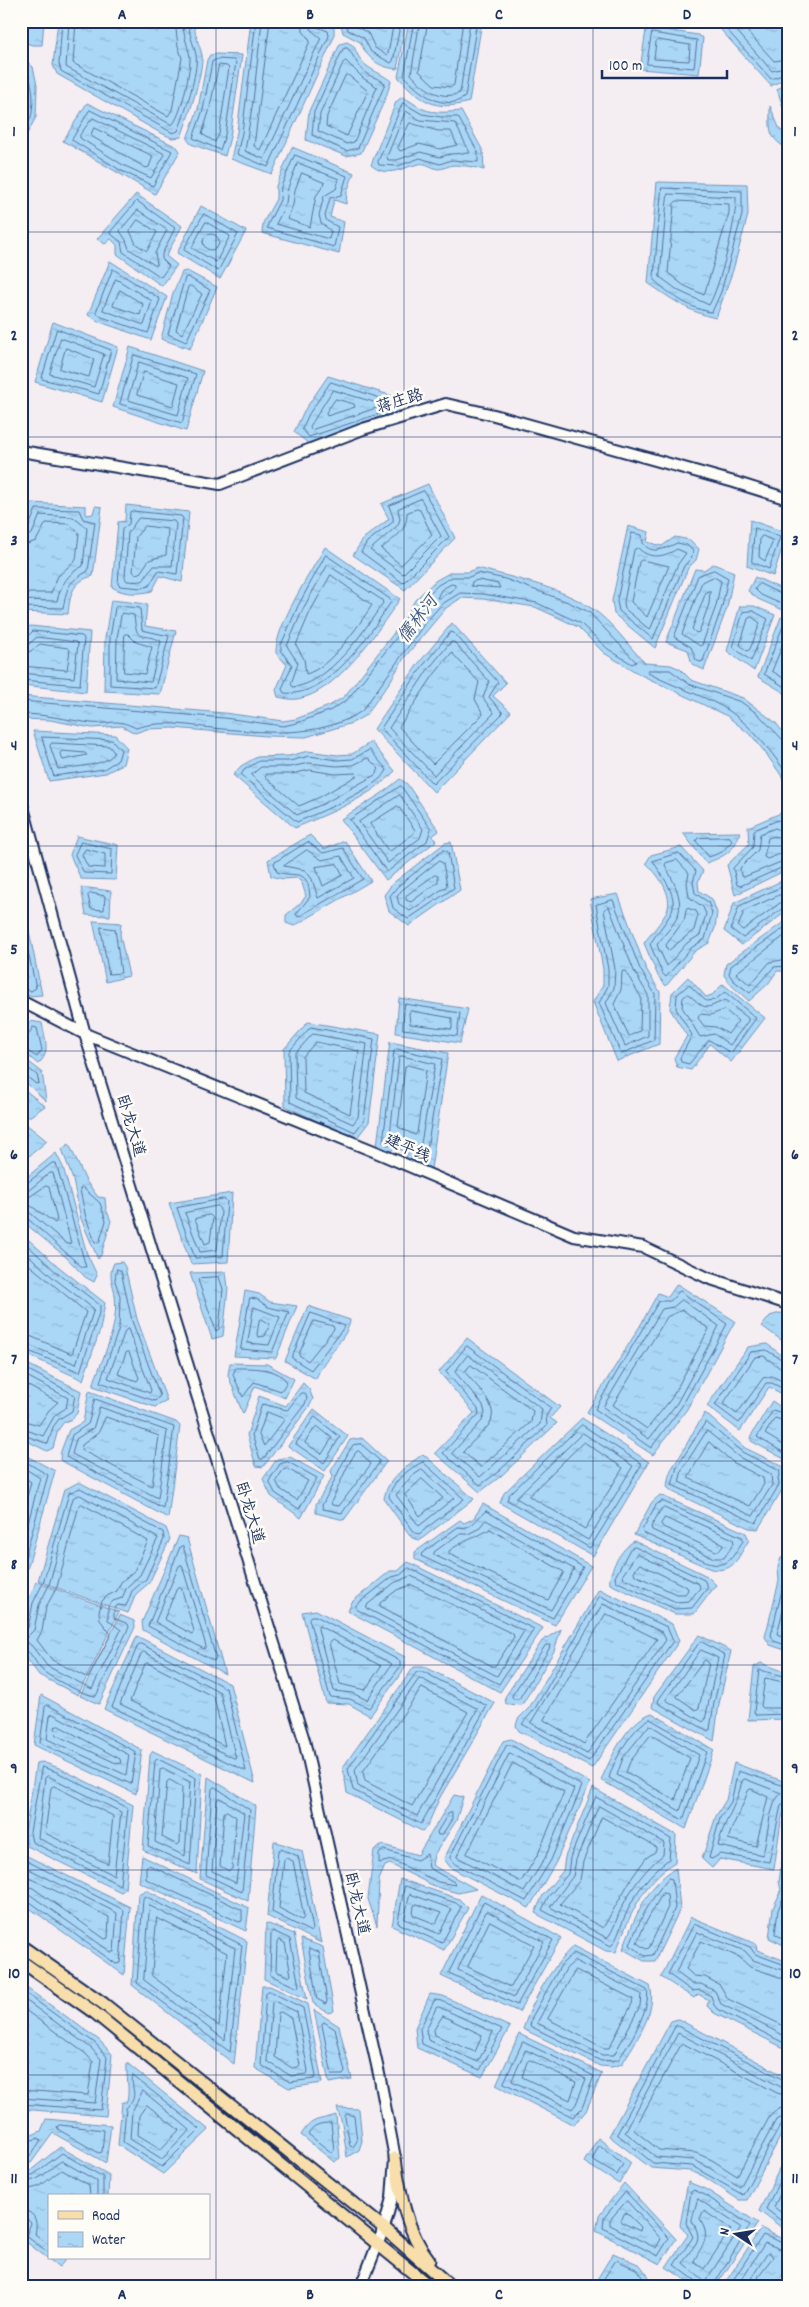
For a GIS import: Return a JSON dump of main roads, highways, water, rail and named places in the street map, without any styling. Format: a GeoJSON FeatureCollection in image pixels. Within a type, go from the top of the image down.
{"type":"FeatureCollection","features":[{"type":"Feature","properties":{"kind":"main road"},"geometry":{"type":"LineString","coordinates":[[21,1946],[104,2004],[384,2228],[448,2284]]}},
{"type":"Feature","properties":{"kind":"main road"},"geometry":{"type":"LineString","coordinates":[[21,1961],[95,2013],[378,2242],[429,2286]]}},
{"type":"Feature","properties":{"kind":"main road"},"geometry":{"type":"LineString","coordinates":[[395,2158],[406,2217],[420,2249],[448,2284]]}},
{"type":"Feature","properties":{"kind":"water"},"geometry":{"type":"Polygon","coordinates":[[[21,21],[44,21],[42,45],[32,45],[21,41],[21,21]]]}},
{"type":"Feature","properties":{"kind":"water"},"geometry":{"type":"Polygon","coordinates":[[[58,21],[194,21],[202,62],[181,137],[172,138],[157,131],[57,74],[53,65],[58,21]]]}},
{"type":"Feature","properties":{"kind":"water"},"geometry":{"type":"Polygon","coordinates":[[[251,21],[314,21],[334,28],[334,37],[272,174],[231,159],[237,132],[251,21]]]}},
{"type":"Feature","properties":{"kind":"water"},"geometry":{"type":"Polygon","coordinates":[[[340,21],[406,21],[397,69],[374,61],[366,53],[360,42],[343,33],[340,21]]]}},
{"type":"Feature","properties":{"kind":"water"},"geometry":{"type":"Polygon","coordinates":[[[409,21],[482,21],[469,102],[447,106],[429,102],[414,92],[398,77],[409,21]]]}},
{"type":"Feature","properties":{"kind":"water"},"geometry":{"type":"Polygon","coordinates":[[[713,21],[788,21],[788,77],[771,86],[713,21]]]}},
{"type":"Feature","properties":{"kind":"water"},"geometry":{"type":"Polygon","coordinates":[[[652,28],[698,35],[703,38],[699,74],[640,69],[646,30],[652,28]]]}},
{"type":"Feature","properties":{"kind":"water"},"geometry":{"type":"Polygon","coordinates":[[[347,42],[354,46],[361,60],[369,68],[391,81],[386,97],[361,153],[346,156],[306,140],[309,111],[340,44],[347,42]]]}},
{"type":"Feature","properties":{"kind":"water"},"geometry":{"type":"Polygon","coordinates":[[[210,55],[242,55],[230,137],[225,156],[191,144],[187,139],[198,109],[207,60],[210,55]]]}},
{"type":"Feature","properties":{"kind":"water"},"geometry":{"type":"Polygon","coordinates":[[[21,56],[33,67],[37,85],[36,117],[21,145],[21,56]]]}},
{"type":"Feature","properties":{"kind":"water"},"geometry":{"type":"Polygon","coordinates":[[[788,83],[788,122],[777,89],[788,83]]]}},
{"type":"Feature","properties":{"kind":"water"},"geometry":{"type":"Polygon","coordinates":[[[402,97],[420,108],[432,112],[461,111],[483,151],[484,170],[469,166],[453,165],[438,169],[421,164],[389,172],[377,169],[371,165],[396,102],[402,97]]]}},
{"type":"Feature","properties":{"kind":"water"},"geometry":{"type":"Polygon","coordinates":[[[87,103],[177,147],[180,151],[155,194],[63,141],[87,103]]]}},
{"type":"Feature","properties":{"kind":"water"},"geometry":{"type":"Polygon","coordinates":[[[770,106],[780,130],[788,133],[788,149],[776,141],[771,132],[770,106]]]}},
{"type":"Feature","properties":{"kind":"water"},"geometry":{"type":"Polygon","coordinates":[[[292,147],[354,173],[347,192],[346,204],[334,200],[330,217],[344,222],[339,254],[262,233],[263,223],[276,199],[276,186],[292,147]]]}},
{"type":"Feature","properties":{"kind":"water"},"geometry":{"type":"Polygon","coordinates":[[[657,182],[747,184],[748,215],[733,270],[716,318],[689,309],[648,283],[657,182]]]}},
{"type":"Feature","properties":{"kind":"water"},"geometry":{"type":"Polygon","coordinates":[[[136,194],[182,226],[166,256],[177,265],[162,286],[117,254],[117,245],[111,239],[105,244],[97,239],[136,194]]]}},
{"type":"Feature","properties":{"kind":"water"},"geometry":{"type":"Polygon","coordinates":[[[201,206],[246,231],[220,279],[177,253],[201,206]]]}},
{"type":"Feature","properties":{"kind":"water"},"geometry":{"type":"Polygon","coordinates":[[[110,261],[167,297],[151,340],[100,322],[88,315],[110,261]]]}},
{"type":"Feature","properties":{"kind":"water"},"geometry":{"type":"Polygon","coordinates":[[[187,271],[217,287],[190,349],[161,339],[173,293],[182,272],[187,271]]]}},
{"type":"Feature","properties":{"kind":"water"},"geometry":{"type":"Polygon","coordinates":[[[53,322],[118,347],[102,402],[35,382],[53,322]]]}},
{"type":"Feature","properties":{"kind":"water"},"geometry":{"type":"Polygon","coordinates":[[[130,347],[203,371],[186,431],[113,407],[130,347]]]}},
{"type":"Feature","properties":{"kind":"water"},"geometry":{"type":"Polygon","coordinates":[[[328,376],[399,398],[398,413],[308,443],[294,432],[304,411],[328,376]]]}},
{"type":"Feature","properties":{"kind":"water"},"geometry":{"type":"Polygon","coordinates":[[[428,484],[455,538],[405,590],[353,555],[364,538],[389,519],[381,504],[428,484]]]}},
{"type":"Feature","properties":{"kind":"water"},"geometry":{"type":"Polygon","coordinates":[[[31,503],[86,506],[86,515],[93,514],[95,506],[102,507],[93,576],[86,578],[76,585],[71,595],[68,614],[21,612],[21,529],[31,503]]]}},
{"type":"Feature","properties":{"kind":"water"},"geometry":{"type":"Polygon","coordinates":[[[126,505],[189,512],[182,582],[160,576],[152,591],[137,593],[127,593],[112,587],[118,522],[125,521],[126,505]]]}},
{"type":"Feature","properties":{"kind":"water"},"geometry":{"type":"Polygon","coordinates":[[[750,520],[787,533],[773,576],[747,566],[750,520]]]}},
{"type":"Feature","properties":{"kind":"water"},"geometry":{"type":"Polygon","coordinates":[[[628,526],[649,532],[647,542],[662,546],[675,537],[690,540],[699,549],[696,560],[688,568],[655,648],[614,614],[612,601],[628,526]]]}},
{"type":"Feature","properties":{"kind":"water"},"geometry":{"type":"Polygon","coordinates":[[[325,547],[400,599],[368,643],[342,673],[312,694],[297,699],[278,697],[276,690],[287,665],[276,653],[281,629],[295,599],[325,547]]]}},
{"type":"Feature","properties":{"kind":"water"},"geometry":{"type":"Polygon","coordinates":[[[713,564],[734,572],[727,608],[704,670],[692,664],[688,650],[666,642],[695,569],[704,570],[713,564]]]}},
{"type":"Feature","properties":{"kind":"water","name":"儒林河"},"geometry":{"type":"Polygon","coordinates":[[[478,568],[536,584],[578,600],[599,613],[645,663],[671,665],[680,669],[691,680],[743,698],[776,723],[788,739],[788,794],[781,775],[767,755],[752,736],[727,716],[641,675],[604,653],[578,627],[535,607],[483,599],[461,598],[446,608],[404,658],[366,715],[352,723],[306,737],[266,736],[173,728],[147,729],[135,733],[122,726],[92,728],[50,720],[21,719],[21,696],[224,713],[283,721],[296,719],[329,706],[344,697],[404,620],[415,600],[435,581],[451,572],[468,572],[478,568]]]}},
{"type":"Feature","properties":{"kind":"water"},"geometry":{"type":"Polygon","coordinates":[[[755,577],[788,592],[783,610],[758,599],[748,591],[755,577]]]}},
{"type":"Feature","properties":{"kind":"water"},"geometry":{"type":"Polygon","coordinates":[[[111,600],[147,604],[145,626],[176,631],[160,694],[104,691],[105,638],[111,600]]]}},
{"type":"Feature","properties":{"kind":"water"},"geometry":{"type":"Polygon","coordinates":[[[740,606],[754,606],[775,615],[754,671],[727,651],[740,606]]]}},
{"type":"Feature","properties":{"kind":"water"},"geometry":{"type":"Polygon","coordinates":[[[781,617],[788,620],[788,695],[758,677],[781,617]]]}},
{"type":"Feature","properties":{"kind":"water"},"geometry":{"type":"Polygon","coordinates":[[[452,623],[506,683],[493,696],[511,712],[434,792],[374,729],[418,664],[452,623]]]}},
{"type":"Feature","properties":{"kind":"water"},"geometry":{"type":"Polygon","coordinates":[[[30,626],[90,632],[86,692],[22,685],[21,635],[30,626]]]}},
{"type":"Feature","properties":{"kind":"water"},"geometry":{"type":"Polygon","coordinates":[[[33,731],[115,735],[127,748],[123,764],[106,773],[49,781],[33,731]]]}},
{"type":"Feature","properties":{"kind":"water"},"geometry":{"type":"Polygon","coordinates":[[[371,742],[395,771],[373,790],[334,811],[295,828],[233,775],[241,766],[257,757],[289,756],[308,751],[337,755],[352,754],[371,742]]]}},
{"type":"Feature","properties":{"kind":"water"},"geometry":{"type":"Polygon","coordinates":[[[400,779],[407,784],[439,831],[432,836],[436,841],[386,880],[341,819],[381,794],[400,779]]]}},
{"type":"Feature","properties":{"kind":"water"},"geometry":{"type":"Polygon","coordinates":[[[781,813],[788,825],[788,869],[735,895],[727,865],[749,844],[748,827],[781,813]]]}},
{"type":"Feature","properties":{"kind":"water"},"geometry":{"type":"Polygon","coordinates":[[[740,832],[732,849],[706,863],[683,833],[740,832]]]}},
{"type":"Feature","properties":{"kind":"water"},"geometry":{"type":"Polygon","coordinates":[[[310,835],[324,849],[345,841],[371,881],[294,926],[286,923],[286,915],[301,903],[306,896],[302,883],[297,878],[283,879],[271,876],[268,860],[310,835]]]}},
{"type":"Feature","properties":{"kind":"water"},"geometry":{"type":"Polygon","coordinates":[[[77,836],[118,845],[116,880],[81,879],[70,855],[77,836]]]}},
{"type":"Feature","properties":{"kind":"water"},"geometry":{"type":"Polygon","coordinates":[[[451,842],[460,890],[409,926],[389,911],[384,895],[393,883],[445,843],[451,842]]]}},
{"type":"Feature","properties":{"kind":"water"},"geometry":{"type":"Polygon","coordinates":[[[681,847],[703,871],[698,882],[699,891],[712,899],[717,913],[715,928],[709,943],[695,951],[666,986],[658,976],[644,943],[665,915],[669,905],[668,898],[659,878],[646,863],[651,855],[681,847]]]}},
{"type":"Feature","properties":{"kind":"water"},"geometry":{"type":"Polygon","coordinates":[[[788,878],[788,910],[742,945],[724,931],[734,903],[788,878]]]}},
{"type":"Feature","properties":{"kind":"water"},"geometry":{"type":"Polygon","coordinates":[[[81,887],[111,891],[110,916],[86,915],[81,887]]]}},
{"type":"Feature","properties":{"kind":"water"},"geometry":{"type":"Polygon","coordinates":[[[618,894],[645,967],[660,992],[659,1044],[617,1061],[593,1002],[603,985],[603,969],[590,899],[618,894]]]}},
{"type":"Feature","properties":{"kind":"water"},"geometry":{"type":"Polygon","coordinates":[[[21,896],[42,995],[29,996],[21,992],[21,896]]]}},
{"type":"Feature","properties":{"kind":"water"},"geometry":{"type":"Polygon","coordinates":[[[788,919],[788,971],[777,971],[768,984],[749,1001],[730,984],[724,975],[726,964],[788,919]]]}},
{"type":"Feature","properties":{"kind":"water"},"geometry":{"type":"Polygon","coordinates":[[[93,921],[121,923],[120,935],[129,976],[106,982],[93,921]]]}},
{"type":"Feature","properties":{"kind":"water"},"geometry":{"type":"Polygon","coordinates":[[[688,977],[706,997],[712,995],[723,984],[765,1018],[731,1062],[710,1044],[691,1070],[677,1067],[674,1058],[687,1036],[670,1009],[672,993],[688,977]]]}},
{"type":"Feature","properties":{"kind":"water"},"geometry":{"type":"Polygon","coordinates":[[[399,998],[468,1009],[460,1043],[396,1033],[399,998]]]}},
{"type":"Feature","properties":{"kind":"water"},"geometry":{"type":"Polygon","coordinates":[[[30,1021],[42,1023],[46,1050],[45,1055],[38,1064],[21,1050],[21,1037],[30,1021]]]}},
{"type":"Feature","properties":{"kind":"water"},"geometry":{"type":"Polygon","coordinates":[[[308,1022],[380,1034],[369,1122],[356,1139],[285,1106],[284,1049],[308,1022]]]}},
{"type":"Feature","properties":{"kind":"water"},"geometry":{"type":"Polygon","coordinates":[[[390,1042],[448,1053],[431,1169],[405,1159],[408,1153],[395,1147],[390,1152],[377,1146],[390,1042]]]}},
{"type":"Feature","properties":{"kind":"water"},"geometry":{"type":"Polygon","coordinates":[[[21,1056],[42,1072],[46,1101],[21,1078],[21,1056]]]}},
{"type":"Feature","properties":{"kind":"water"},"geometry":{"type":"Polygon","coordinates":[[[21,1087],[45,1106],[29,1117],[21,1111],[21,1087]]]}},
{"type":"Feature","properties":{"kind":"water"},"geometry":{"type":"Polygon","coordinates":[[[21,1120],[47,1141],[29,1156],[21,1150],[21,1120]]]}},
{"type":"Feature","properties":{"kind":"water"},"geometry":{"type":"Polygon","coordinates":[[[69,1144],[86,1181],[98,1197],[105,1198],[106,1209],[111,1221],[101,1255],[98,1259],[81,1219],[73,1180],[62,1149],[69,1144]]]}},
{"type":"Feature","properties":{"kind":"water"},"geometry":{"type":"Polygon","coordinates":[[[56,1153],[63,1167],[87,1254],[97,1275],[94,1282],[85,1277],[67,1258],[21,1220],[21,1182],[56,1153]]]}},
{"type":"Feature","properties":{"kind":"water"},"geometry":{"type":"Polygon","coordinates":[[[232,1193],[228,1262],[191,1264],[169,1203],[232,1193]]]}},
{"type":"Feature","properties":{"kind":"water"},"geometry":{"type":"Polygon","coordinates":[[[21,1233],[59,1267],[105,1303],[100,1330],[83,1380],[21,1352],[21,1233]]]}},
{"type":"Feature","properties":{"kind":"water"},"geometry":{"type":"Polygon","coordinates":[[[122,1262],[125,1267],[137,1319],[167,1401],[155,1407],[93,1386],[115,1320],[115,1296],[111,1272],[114,1263],[122,1262]]]}},
{"type":"Feature","properties":{"kind":"water"},"geometry":{"type":"Polygon","coordinates":[[[226,1272],[228,1288],[223,1336],[212,1339],[190,1273],[226,1272]]]}},
{"type":"Feature","properties":{"kind":"water"},"geometry":{"type":"Polygon","coordinates":[[[677,1284],[735,1321],[687,1409],[653,1455],[587,1412],[658,1293],[668,1297],[677,1284]]]}},
{"type":"Feature","properties":{"kind":"water"},"geometry":{"type":"Polygon","coordinates":[[[245,1291],[259,1294],[270,1302],[297,1306],[276,1358],[234,1356],[245,1291]]]}},
{"type":"Feature","properties":{"kind":"water"},"geometry":{"type":"Polygon","coordinates":[[[308,1306],[350,1320],[349,1327],[324,1363],[316,1379],[285,1361],[308,1306]]]}},
{"type":"Feature","properties":{"kind":"water"},"geometry":{"type":"Polygon","coordinates":[[[780,1313],[788,1314],[788,1345],[762,1326],[770,1316],[780,1313]]]}},
{"type":"Feature","properties":{"kind":"water"},"geometry":{"type":"Polygon","coordinates":[[[467,1338],[560,1407],[550,1418],[557,1423],[501,1476],[480,1492],[435,1453],[474,1413],[439,1372],[467,1338]]]}},
{"type":"Feature","properties":{"kind":"water"},"geometry":{"type":"Polygon","coordinates":[[[767,1344],[788,1360],[788,1397],[769,1387],[740,1431],[707,1406],[748,1347],[767,1344]]]}},
{"type":"Feature","properties":{"kind":"water"},"geometry":{"type":"Polygon","coordinates":[[[21,1361],[81,1391],[77,1413],[72,1419],[64,1422],[58,1430],[53,1448],[47,1451],[21,1438],[21,1361]]]}},
{"type":"Feature","properties":{"kind":"water"},"geometry":{"type":"Polygon","coordinates":[[[230,1363],[267,1364],[294,1379],[285,1398],[255,1386],[243,1414],[228,1375],[230,1363]]]}},
{"type":"Feature","properties":{"kind":"water"},"geometry":{"type":"Polygon","coordinates":[[[303,1383],[309,1389],[313,1399],[309,1407],[263,1467],[256,1466],[247,1435],[259,1396],[286,1406],[303,1383]]]}},
{"type":"Feature","properties":{"kind":"water"},"geometry":{"type":"Polygon","coordinates":[[[89,1391],[176,1422],[180,1426],[168,1518],[60,1460],[61,1451],[69,1430],[83,1422],[89,1391]]]}},
{"type":"Feature","properties":{"kind":"water"},"geometry":{"type":"Polygon","coordinates":[[[772,1401],[788,1412],[788,1461],[751,1441],[752,1434],[772,1401]]]}},
{"type":"Feature","properties":{"kind":"water"},"geometry":{"type":"Polygon","coordinates":[[[314,1409],[348,1436],[325,1471],[288,1446],[314,1409]]]}},
{"type":"Feature","properties":{"kind":"water"},"geometry":{"type":"Polygon","coordinates":[[[705,1413],[745,1448],[788,1469],[782,1479],[787,1482],[758,1529],[749,1528],[673,1492],[667,1487],[672,1467],[705,1413]]]}},
{"type":"Feature","properties":{"kind":"water"},"geometry":{"type":"Polygon","coordinates":[[[582,1418],[649,1462],[593,1556],[500,1503],[504,1493],[582,1418]]]}},
{"type":"Feature","properties":{"kind":"water"},"geometry":{"type":"Polygon","coordinates":[[[362,1438],[387,1461],[344,1520],[316,1513],[316,1504],[333,1476],[331,1471],[350,1440],[362,1438]]]}},
{"type":"Feature","properties":{"kind":"water"},"geometry":{"type":"Polygon","coordinates":[[[21,1453],[55,1471],[26,1573],[23,1577],[21,1453]]]}},
{"type":"Feature","properties":{"kind":"water"},"geometry":{"type":"Polygon","coordinates":[[[423,1454],[474,1499],[420,1540],[412,1538],[384,1499],[393,1479],[423,1454]]]}},
{"type":"Feature","properties":{"kind":"water"},"geometry":{"type":"Polygon","coordinates":[[[290,1457],[324,1476],[301,1518],[271,1496],[263,1479],[277,1459],[290,1457]]]}},
{"type":"Feature","properties":{"kind":"water"},"geometry":{"type":"Polygon","coordinates":[[[79,1482],[166,1528],[170,1539],[149,1583],[136,1594],[128,1613],[38,1581],[64,1490],[79,1482]]]}},
{"type":"Feature","properties":{"kind":"water"},"geometry":{"type":"Polygon","coordinates":[[[660,1495],[746,1533],[749,1540],[734,1563],[725,1569],[711,1569],[634,1535],[652,1502],[660,1495]]]}},
{"type":"Feature","properties":{"kind":"water"},"geometry":{"type":"Polygon","coordinates":[[[483,1504],[591,1566],[555,1625],[415,1559],[415,1552],[460,1520],[464,1523],[473,1519],[483,1504]]]}},
{"type":"Feature","properties":{"kind":"water"},"geometry":{"type":"Polygon","coordinates":[[[179,1536],[187,1538],[225,1674],[143,1630],[142,1622],[179,1536]]]}},
{"type":"Feature","properties":{"kind":"water"},"geometry":{"type":"Polygon","coordinates":[[[634,1541],[707,1576],[716,1585],[694,1614],[675,1614],[610,1584],[611,1573],[617,1560],[629,1544],[634,1541]]]}},
{"type":"Feature","properties":{"kind":"water"},"geometry":{"type":"Polygon","coordinates":[[[788,1556],[788,1651],[770,1645],[765,1637],[779,1581],[778,1567],[781,1558],[788,1556]]]}},
{"type":"Feature","properties":{"kind":"water"},"geometry":{"type":"Polygon","coordinates":[[[408,1562],[543,1628],[500,1692],[348,1611],[352,1602],[390,1571],[398,1571],[408,1562]]]}},
{"type":"Feature","properties":{"kind":"water"},"geometry":{"type":"Polygon","coordinates":[[[36,1582],[119,1612],[78,1695],[39,1675],[21,1651],[21,1636],[28,1602],[36,1582]]]}},
{"type":"Feature","properties":{"kind":"water"},"geometry":{"type":"Polygon","coordinates":[[[599,1589],[672,1624],[679,1641],[592,1768],[519,1731],[516,1726],[518,1719],[529,1708],[599,1589]]]}},
{"type":"Feature","properties":{"kind":"water"},"geometry":{"type":"Polygon","coordinates":[[[316,1610],[405,1657],[405,1668],[370,1716],[349,1704],[326,1703],[302,1612],[316,1610]]]}},
{"type":"Feature","properties":{"kind":"water"},"geometry":{"type":"Polygon","coordinates":[[[120,1615],[134,1621],[135,1627],[99,1704],[80,1696],[120,1615]]]}},
{"type":"Feature","properties":{"kind":"water"},"geometry":{"type":"Polygon","coordinates":[[[561,1629],[554,1651],[522,1705],[506,1704],[505,1697],[542,1641],[561,1629]]]}},
{"type":"Feature","properties":{"kind":"water"},"geometry":{"type":"Polygon","coordinates":[[[699,1635],[731,1651],[719,1704],[714,1741],[652,1707],[654,1697],[699,1635]]]}},
{"type":"Feature","properties":{"kind":"water"},"geometry":{"type":"Polygon","coordinates":[[[137,1636],[230,1684],[255,1783],[104,1709],[137,1636]]]}},
{"type":"Feature","properties":{"kind":"water"},"geometry":{"type":"Polygon","coordinates":[[[761,1663],[788,1673],[788,1719],[748,1720],[754,1667],[761,1663]]]}},
{"type":"Feature","properties":{"kind":"water"},"geometry":{"type":"Polygon","coordinates":[[[414,1667],[425,1667],[495,1703],[439,1799],[427,1827],[422,1831],[347,1793],[343,1767],[414,1667]]]}},
{"type":"Feature","properties":{"kind":"water"},"geometry":{"type":"Polygon","coordinates":[[[41,1695],[142,1750],[136,1794],[34,1745],[41,1695]]]}},
{"type":"Feature","properties":{"kind":"water"},"geometry":{"type":"Polygon","coordinates":[[[652,1713],[714,1750],[686,1829],[601,1780],[615,1751],[627,1732],[643,1717],[652,1713]]]}},
{"type":"Feature","properties":{"kind":"water"},"geometry":{"type":"Polygon","coordinates":[[[511,1739],[590,1783],[556,1862],[529,1908],[451,1868],[444,1859],[503,1741],[511,1739]]]}},
{"type":"Feature","properties":{"kind":"water"},"geometry":{"type":"Polygon","coordinates":[[[153,1751],[202,1774],[197,1874],[143,1850],[150,1755],[153,1751]]]}},
{"type":"Feature","properties":{"kind":"water"},"geometry":{"type":"Polygon","coordinates":[[[42,1762],[59,1768],[133,1805],[125,1889],[121,1892],[27,1846],[25,1834],[36,1763],[42,1762]]]}},
{"type":"Feature","properties":{"kind":"water"},"geometry":{"type":"Polygon","coordinates":[[[734,1763],[788,1783],[788,1798],[781,1821],[774,1869],[720,1859],[712,1868],[702,1859],[716,1816],[726,1800],[734,1763]]]}},
{"type":"Feature","properties":{"kind":"water"},"geometry":{"type":"Polygon","coordinates":[[[208,1777],[256,1806],[248,1901],[200,1879],[208,1777]]]}},
{"type":"Feature","properties":{"kind":"water"},"geometry":{"type":"Polygon","coordinates":[[[593,1788],[676,1835],[675,1862],[654,1879],[645,1890],[632,1914],[616,1952],[606,1951],[535,1913],[543,1895],[563,1871],[565,1857],[593,1788]]]}},
{"type":"Feature","properties":{"kind":"water"},"geometry":{"type":"Polygon","coordinates":[[[454,1795],[463,1797],[456,1821],[434,1855],[432,1865],[476,1889],[458,1893],[436,1887],[390,1864],[385,1866],[379,1880],[377,1926],[368,1899],[374,1850],[383,1845],[418,1855],[454,1795]]]}},
{"type":"Feature","properties":{"kind":"water"},"geometry":{"type":"Polygon","coordinates":[[[274,1841],[302,1851],[321,1943],[267,1916],[274,1841]]]}},
{"type":"Feature","properties":{"kind":"water"},"geometry":{"type":"Polygon","coordinates":[[[788,1849],[788,1947],[769,1938],[773,1908],[781,1891],[779,1881],[784,1850],[788,1849]]]}},
{"type":"Feature","properties":{"kind":"water"},"geometry":{"type":"Polygon","coordinates":[[[21,1853],[130,1907],[124,1975],[21,1902],[21,1853]]]}},
{"type":"Feature","properties":{"kind":"water"},"geometry":{"type":"Polygon","coordinates":[[[142,1856],[249,1908],[246,1931],[139,1882],[142,1856]]]}},
{"type":"Feature","properties":{"kind":"water"},"geometry":{"type":"Polygon","coordinates":[[[676,1868],[680,1909],[655,1961],[644,1961],[623,1949],[637,1914],[649,1893],[657,1883],[676,1868]]]}},
{"type":"Feature","properties":{"kind":"water"},"geometry":{"type":"Polygon","coordinates":[[[400,1879],[459,1899],[468,1908],[444,1950],[392,1926],[400,1879]]]}},
{"type":"Feature","properties":{"kind":"water"},"geometry":{"type":"Polygon","coordinates":[[[146,1890],[247,1941],[234,2064],[132,1985],[138,1894],[146,1890]]]}},
{"type":"Feature","properties":{"kind":"water"},"geometry":{"type":"Polygon","coordinates":[[[481,1894],[561,1938],[519,2012],[441,1976],[481,1894]]]}},
{"type":"Feature","properties":{"kind":"water"},"geometry":{"type":"Polygon","coordinates":[[[691,1917],[756,1944],[757,1950],[788,1962],[788,2046],[782,2047],[714,2013],[707,2006],[709,2000],[698,1994],[694,1998],[661,1977],[691,1917]]]}},
{"type":"Feature","properties":{"kind":"water"},"geometry":{"type":"Polygon","coordinates":[[[266,1923],[294,1934],[307,1999],[264,1979],[266,1923]]]}},
{"type":"Feature","properties":{"kind":"water"},"geometry":{"type":"Polygon","coordinates":[[[301,1939],[323,1947],[334,2011],[328,2013],[313,2003],[301,1939]]]}},
{"type":"Feature","properties":{"kind":"water"},"geometry":{"type":"Polygon","coordinates":[[[573,1946],[650,1986],[652,1996],[648,2016],[639,2036],[622,2064],[612,2067],[600,2066],[523,2029],[532,2006],[544,1984],[557,1964],[573,1946]]]}},
{"type":"Feature","properties":{"kind":"water"},"geometry":{"type":"Polygon","coordinates":[[[21,1984],[99,2040],[112,2054],[106,2116],[21,2109],[21,1984]]]}},
{"type":"Feature","properties":{"kind":"water"},"geometry":{"type":"Polygon","coordinates":[[[262,1986],[270,1986],[308,2004],[322,2083],[289,2088],[255,2068],[262,1986]]]}},
{"type":"Feature","properties":{"kind":"water"},"geometry":{"type":"Polygon","coordinates":[[[430,1994],[443,1996],[510,2027],[482,2077],[417,2048],[415,2028],[430,1994]]]}},
{"type":"Feature","properties":{"kind":"water"},"geometry":{"type":"Polygon","coordinates":[[[314,2010],[339,2026],[352,2079],[329,2083],[314,2010]]]}},
{"type":"Feature","properties":{"kind":"water"},"geometry":{"type":"Polygon","coordinates":[[[678,2019],[788,2078],[788,2122],[747,2200],[739,2200],[703,2176],[690,2171],[651,2168],[609,2136],[671,2021],[678,2019]]]}},
{"type":"Feature","properties":{"kind":"water"},"geometry":{"type":"Polygon","coordinates":[[[519,2034],[602,2073],[586,2111],[574,2125],[496,2085],[519,2034]]]}},
{"type":"Feature","properties":{"kind":"water"},"geometry":{"type":"Polygon","coordinates":[[[127,2063],[209,2130],[163,2174],[118,2145],[122,2102],[127,2102],[128,2097],[127,2063]]]}},
{"type":"Feature","properties":{"kind":"water"},"geometry":{"type":"Polygon","coordinates":[[[337,2108],[359,2109],[362,2141],[359,2150],[347,2157],[342,2123],[337,2108]]]}},
{"type":"Feature","properties":{"kind":"water"},"geometry":{"type":"Polygon","coordinates":[[[336,2115],[340,2158],[334,2162],[301,2135],[312,2122],[336,2115]]]}},
{"type":"Feature","properties":{"kind":"water"},"geometry":{"type":"Polygon","coordinates":[[[46,2119],[111,2125],[106,2163],[53,2133],[31,2163],[21,2157],[21,2133],[32,2135],[41,2131],[46,2119]]]}},
{"type":"Feature","properties":{"kind":"water"},"geometry":{"type":"Polygon","coordinates":[[[598,2138],[631,2163],[619,2184],[584,2162],[598,2138]]]}},
{"type":"Feature","properties":{"kind":"water"},"geometry":{"type":"Polygon","coordinates":[[[60,2147],[109,2175],[108,2194],[48,2194],[48,2259],[21,2238],[21,2232],[26,2224],[21,2220],[21,2165],[30,2171],[60,2147]]]}},
{"type":"Feature","properties":{"kind":"water"},"geometry":{"type":"Polygon","coordinates":[[[788,2151],[788,2232],[759,2211],[788,2151]]]}},
{"type":"Feature","properties":{"kind":"water"},"geometry":{"type":"Polygon","coordinates":[[[688,2182],[707,2190],[758,2223],[716,2286],[695,2286],[666,2267],[688,2235],[680,2225],[688,2182]]]}},
{"type":"Feature","properties":{"kind":"water"},"geometry":{"type":"Polygon","coordinates":[[[624,2183],[676,2239],[660,2264],[596,2231],[599,2216],[624,2183]]]}},
{"type":"Feature","properties":{"kind":"water"},"geometry":{"type":"Polygon","coordinates":[[[761,2228],[788,2242],[788,2267],[775,2286],[723,2286],[761,2228]]]}},
{"type":"Feature","properties":{"kind":"water"},"geometry":{"type":"Polygon","coordinates":[[[613,2253],[640,2265],[649,2277],[643,2286],[593,2286],[613,2253]]]}},
{"type":"Feature","properties":{"kind":"water"},"geometry":{"type":"Polygon","coordinates":[[[50,2260],[65,2260],[59,2267],[50,2260]]]}}]}
